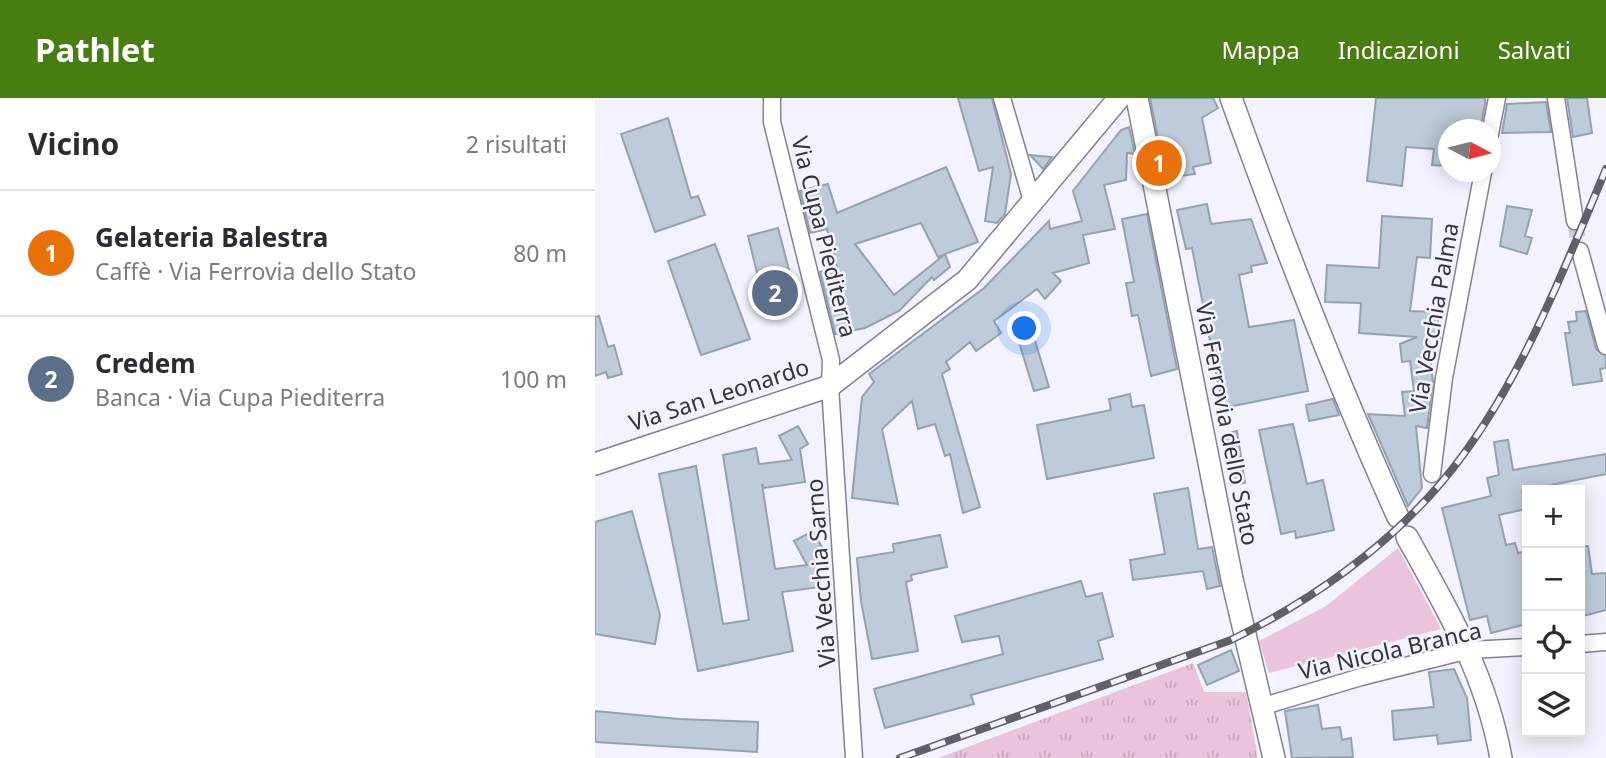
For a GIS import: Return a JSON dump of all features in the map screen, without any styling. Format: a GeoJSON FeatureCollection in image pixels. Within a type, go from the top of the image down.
{"type":"FeatureCollection","features":[{"type":"Feature","properties":{"kind":"main road","name":"Via San Leonardo"},"geometry":{"type":"LineString","coordinates":[[595,464],[830,386],[967,280],[1119,98]]}},
{"type":"Feature","properties":{"kind":"main road","name":"Via Ferrovia dello Stato"},"geometry":{"type":"LineString","coordinates":[[1137,98],[1229,566],[1264,706],[1274,758]]}},
{"type":"Feature","properties":{"kind":"main road"},"geometry":{"type":"LineString","coordinates":[[1231,98],[1277,226],[1350,410],[1398,517]]}},
{"type":"Feature","properties":{"kind":"main road"},"geometry":{"type":"LineString","coordinates":[[1407,537],[1469,650],[1495,723],[1501,758]]}},
{"type":"Feature","properties":{"kind":"street","name":"Via Cupa Piediterra"},"geometry":{"type":"LineString","coordinates":[[772,98],[772,122],[831,360],[830,386]]}},
{"type":"Feature","properties":{"kind":"street"},"geometry":{"type":"LineString","coordinates":[[1002,98],[1031,201]]}},
{"type":"Feature","properties":{"kind":"street"},"geometry":{"type":"LineString","coordinates":[[1493,119],[1497,98]]}},
{"type":"Feature","properties":{"kind":"street"},"geometry":{"type":"LineString","coordinates":[[1556,98],[1575,220]]}},
{"type":"Feature","properties":{"kind":"street","name":"Via Vecchia Palma"},"geometry":{"type":"LineString","coordinates":[[1432,474],[1444,378],[1481,182]]}},
{"type":"Feature","properties":{"kind":"street"},"geometry":{"type":"LineString","coordinates":[[1580,251],[1606,346]]}},
{"type":"Feature","properties":{"kind":"street","name":"Via Vecchia Sarno"},"geometry":{"type":"LineString","coordinates":[[830,386],[854,758]]}},
{"type":"Feature","properties":{"kind":"street"},"geometry":{"type":"LineString","coordinates":[[1585,644],[1606,642]]}},
{"type":"Feature","properties":{"kind":"street","name":"Via Nicola Branca"},"geometry":{"type":"LineString","coordinates":[[1264,706],[1361,677],[1469,650],[1522,647]]}},
{"type":"Feature","properties":{"kind":"green space"},"geometry":{"type":"Polygon","coordinates":[[[1398,548],[1441,629],[1269,673],[1259,641],[1326,606],[1398,548]]]}},
{"type":"Feature","properties":{"kind":"green space"},"geometry":{"type":"Polygon","coordinates":[[[1193,663],[1204,692],[1246,692],[1258,758],[938,758],[1193,663]]]}},
{"type":"Feature","properties":{"kind":"building"},"geometry":{"type":"Polygon","coordinates":[[[958,98],[992,98],[1011,174],[1005,214],[997,223],[985,221],[993,167],[979,171],[958,98]]]}},
{"type":"Feature","properties":{"kind":"building"},"geometry":{"type":"Polygon","coordinates":[[[1150,98],[1213,98],[1218,108],[1202,118],[1211,163],[1193,167],[1195,174],[1173,177],[1172,172],[1165,173],[1150,98]]]}},
{"type":"Feature","properties":{"kind":"building"},"geometry":{"type":"Polygon","coordinates":[[[1376,98],[1485,98],[1482,119],[1438,119],[1438,165],[1432,165],[1434,149],[1406,147],[1402,186],[1367,181],[1376,98]]]}},
{"type":"Feature","properties":{"kind":"building"},"geometry":{"type":"Polygon","coordinates":[[[1567,98],[1587,98],[1592,133],[1573,137],[1567,98]]]}},
{"type":"Feature","properties":{"kind":"building"},"geometry":{"type":"Polygon","coordinates":[[[1546,102],[1551,132],[1502,133],[1507,104],[1546,102]]]}},
{"type":"Feature","properties":{"kind":"building"},"geometry":{"type":"Polygon","coordinates":[[[668,118],[691,198],[698,196],[705,215],[655,232],[621,134],[668,118]]]}},
{"type":"Feature","properties":{"kind":"building"},"geometry":{"type":"Polygon","coordinates":[[[1129,127],[1135,154],[1127,153],[1126,180],[1104,185],[1115,229],[1083,235],[1089,263],[1053,273],[1061,281],[1045,299],[1037,289],[994,321],[1001,333],[976,351],[970,342],[946,362],[950,369],[942,374],[980,507],[963,513],[950,454],[945,456],[935,424],[918,429],[912,401],[882,429],[898,504],[852,498],[862,397],[874,382],[869,374],[984,288],[1049,221],[1050,229],[1082,221],[1073,191],[1121,130],[1129,127]]]}},
{"type":"Feature","properties":{"kind":"building"},"geometry":{"type":"Polygon","coordinates":[[[1030,155],[1052,157],[1043,169],[1030,155]]]}},
{"type":"Feature","properties":{"kind":"building"},"geometry":{"type":"Polygon","coordinates":[[[946,167],[978,242],[945,254],[950,267],[934,280],[932,277],[899,311],[865,328],[835,334],[820,272],[837,267],[827,229],[810,233],[800,191],[828,184],[837,213],[946,167]],[[921,223],[855,244],[894,295],[944,255],[938,257],[921,223]]]}},
{"type":"Feature","properties":{"kind":"building"},"geometry":{"type":"Polygon","coordinates":[[[1207,204],[1211,224],[1251,219],[1267,263],[1251,266],[1252,272],[1239,275],[1249,327],[1294,320],[1308,391],[1223,408],[1192,248],[1186,249],[1177,210],[1207,204]]]}},
{"type":"Feature","properties":{"kind":"building"},"geometry":{"type":"Polygon","coordinates":[[[1507,206],[1532,210],[1525,236],[1532,238],[1527,254],[1500,246],[1507,206]]]}},
{"type":"Feature","properties":{"kind":"building"},"geometry":{"type":"Polygon","coordinates":[[[1147,214],[1177,369],[1151,376],[1138,315],[1132,316],[1126,283],[1134,282],[1122,219],[1147,214]]]}},
{"type":"Feature","properties":{"kind":"building"},"geometry":{"type":"Polygon","coordinates":[[[1382,216],[1432,219],[1430,258],[1417,257],[1410,311],[1437,312],[1440,338],[1428,338],[1433,382],[1427,428],[1416,426],[1422,488],[1408,506],[1368,414],[1405,416],[1402,392],[1414,391],[1410,361],[1402,362],[1400,344],[1417,337],[1359,333],[1361,303],[1325,302],[1327,265],[1379,268],[1382,216]]]}},
{"type":"Feature","properties":{"kind":"building"},"geometry":{"type":"Polygon","coordinates":[[[778,228],[790,274],[783,276],[786,286],[762,293],[748,236],[778,228]]]}},
{"type":"Feature","properties":{"kind":"building"},"geometry":{"type":"Polygon","coordinates":[[[715,244],[750,339],[701,355],[668,261],[715,244]]]}},
{"type":"Feature","properties":{"kind":"building"},"geometry":{"type":"Polygon","coordinates":[[[1586,311],[1596,349],[1606,356],[1606,368],[1600,369],[1602,381],[1573,385],[1565,333],[1570,333],[1568,322],[1577,321],[1576,312],[1586,311]]]}},
{"type":"Feature","properties":{"kind":"building"},"geometry":{"type":"Polygon","coordinates":[[[599,316],[608,347],[614,345],[622,374],[608,378],[606,372],[595,376],[595,317],[599,316]]]}},
{"type":"Feature","properties":{"kind":"building"},"geometry":{"type":"Polygon","coordinates":[[[1033,334],[1049,387],[1034,391],[1018,339],[1033,334]]]}},
{"type":"Feature","properties":{"kind":"building"},"geometry":{"type":"Polygon","coordinates":[[[1130,394],[1132,407],[1144,405],[1154,458],[1047,479],[1037,425],[1111,410],[1109,399],[1130,394]]]}},
{"type":"Feature","properties":{"kind":"building"},"geometry":{"type":"Polygon","coordinates":[[[1333,399],[1339,415],[1309,421],[1306,405],[1333,399]]]}},
{"type":"Feature","properties":{"kind":"building"},"geometry":{"type":"Polygon","coordinates":[[[1293,424],[1307,484],[1323,480],[1334,530],[1296,538],[1295,531],[1281,534],[1259,430],[1293,424]]]}},
{"type":"Feature","properties":{"kind":"building"},"geometry":{"type":"Polygon","coordinates":[[[798,426],[808,444],[800,449],[805,482],[764,488],[762,484],[775,569],[807,565],[794,541],[813,531],[823,549],[815,554],[820,587],[782,592],[793,651],[698,671],[659,474],[696,466],[723,624],[749,620],[723,455],[756,448],[759,464],[792,460],[779,436],[798,426]]]}},
{"type":"Feature","properties":{"kind":"building"},"geometry":{"type":"Polygon","coordinates":[[[1237,431],[1245,483],[1232,485],[1224,434],[1237,431]]]}},
{"type":"Feature","properties":{"kind":"building"},"geometry":{"type":"Polygon","coordinates":[[[1508,440],[1513,470],[1606,454],[1606,474],[1552,485],[1522,485],[1522,510],[1499,515],[1506,545],[1515,543],[1518,553],[1522,552],[1522,625],[1491,633],[1487,616],[1470,620],[1442,508],[1491,496],[1487,478],[1499,475],[1494,442],[1508,440]]]}},
{"type":"Feature","properties":{"kind":"building"},"geometry":{"type":"Polygon","coordinates":[[[1188,488],[1198,549],[1212,547],[1220,586],[1207,589],[1203,571],[1133,580],[1130,560],[1165,554],[1154,494],[1188,488]]]}},
{"type":"Feature","properties":{"kind":"building"},"geometry":{"type":"Polygon","coordinates":[[[632,511],[660,615],[655,644],[595,634],[595,522],[632,511]]]}},
{"type":"Feature","properties":{"kind":"building"},"geometry":{"type":"Polygon","coordinates":[[[940,535],[947,567],[911,575],[912,580],[906,582],[918,651],[872,659],[861,601],[857,558],[894,552],[893,544],[940,535]]]}},
{"type":"Feature","properties":{"kind":"building"},"geometry":{"type":"Polygon","coordinates":[[[1588,546],[1592,574],[1606,573],[1606,610],[1585,615],[1585,548],[1588,546]]]}},
{"type":"Feature","properties":{"kind":"building"},"geometry":{"type":"Polygon","coordinates":[[[1081,581],[1086,597],[1102,593],[1113,636],[1098,641],[1103,659],[971,695],[974,704],[885,728],[874,689],[1003,654],[999,636],[962,642],[955,616],[1081,581]]]}},
{"type":"Feature","properties":{"kind":"building"},"geometry":{"type":"Polygon","coordinates":[[[1231,650],[1239,671],[1207,685],[1198,665],[1231,650]]]}},
{"type":"Feature","properties":{"kind":"building"},"geometry":{"type":"Polygon","coordinates":[[[1454,669],[1467,698],[1471,740],[1438,744],[1437,735],[1394,740],[1392,711],[1434,707],[1429,672],[1454,669]]]}},
{"type":"Feature","properties":{"kind":"building"},"geometry":{"type":"Polygon","coordinates":[[[1318,705],[1322,729],[1340,727],[1342,740],[1351,738],[1353,757],[1292,758],[1285,711],[1318,705]]]}},
{"type":"Feature","properties":{"kind":"building"},"geometry":{"type":"Polygon","coordinates":[[[595,711],[679,719],[758,722],[757,752],[595,742],[595,711]]]}},
{"type":"Feature","properties":{"kind":"tunnel"},"geometry":{"type":"LineString","coordinates":[[1575,221],[1580,251]]}},
{"type":"Feature","properties":{"kind":"railway"},"geometry":{"type":"LineString","coordinates":[[900,758],[1231,640],[1289,609],[1371,552],[1441,483],[1493,411],[1554,292],[1606,169]]}},
{"type":"Feature","properties":{"kind":"place","name":"Gelateria Balestra"},"geometry":{"type":"Point","coordinates":[1159,163]}},
{"type":"Feature","properties":{"kind":"place","name":"Credem"},"geometry":{"type":"Point","coordinates":[775,293]}}]}
